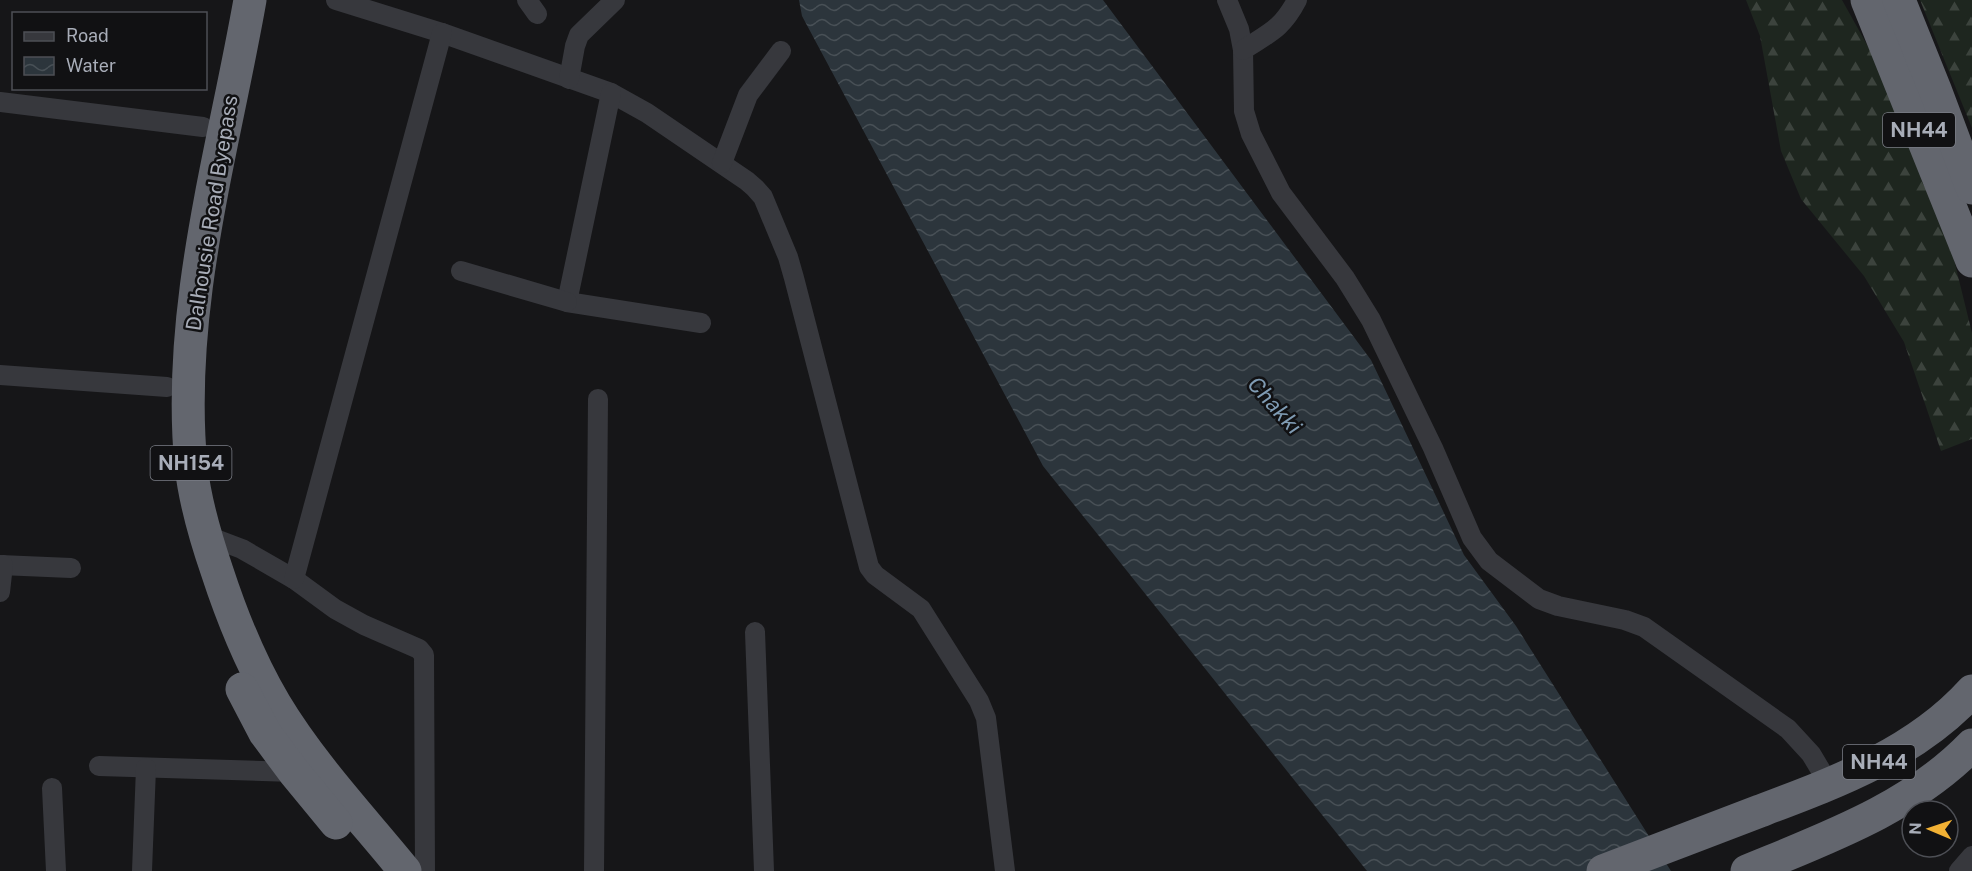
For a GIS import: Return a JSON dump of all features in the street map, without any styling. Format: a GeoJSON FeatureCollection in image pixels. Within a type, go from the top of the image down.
{"type":"FeatureCollection","features":[{"type":"Feature","properties":{"kind":"highway","name":"NH154"},"geometry":{"type":"LineString","coordinates":[[230,0],[203,127],[183,242],[167,387],[176,479],[186,536],[202,591],[242,690],[265,733],[375,871]]}},
{"type":"Feature","properties":{"kind":"highway","name":"Dalhousie Road Byepass"},"geometry":{"type":"LineString","coordinates":[[250,0],[203,239],[190,348],[188,407],[191,466],[198,506],[231,614],[251,660],[275,704],[298,741],[405,871]]}},
{"type":"Feature","properties":{"kind":"highway","name":"NH44"},"geometry":{"type":"LineString","coordinates":[[1867,0],[1972,261]]}},
{"type":"Feature","properties":{"kind":"highway","name":"NH44"},"geometry":{"type":"LineString","coordinates":[[1899,0],[1972,188]]}},
{"type":"Feature","properties":{"kind":"highway","name":"NH44"},"geometry":{"type":"LineString","coordinates":[[1603,871],[1770,808],[1877,763],[1924,734],[1972,691]]}},
{"type":"Feature","properties":{"kind":"highway","name":"NH44"},"geometry":{"type":"LineString","coordinates":[[1747,871],[1868,819],[1929,783],[1953,765],[1972,745]]}},
{"type":"Feature","properties":{"kind":"street"},"geometry":{"type":"LineString","coordinates":[[336,0],[442,33],[612,93],[647,113],[722,163],[747,181],[763,197],[788,257],[869,567],[875,575],[921,609],[979,701],[986,718],[1005,871]]}},
{"type":"Feature","properties":{"kind":"street"},"geometry":{"type":"LineString","coordinates":[[569,79],[579,35],[615,0]]}},
{"type":"Feature","properties":{"kind":"street"},"geometry":{"type":"LineString","coordinates":[[1227,0],[1239,28],[1243,50],[1244,111],[1251,134],[1281,193],[1345,278],[1371,320],[1433,448],[1472,538],[1489,561],[1539,599],[1558,606],[1625,620],[1644,627],[1788,729],[1811,754],[1829,784]]}},
{"type":"Feature","properties":{"kind":"street"},"geometry":{"type":"LineString","coordinates":[[1243,50],[1280,26],[1289,16],[1297,0]]}},
{"type":"Feature","properties":{"kind":"street"},"geometry":{"type":"LineString","coordinates":[[294,579],[442,33]]}},
{"type":"Feature","properties":{"kind":"street"},"geometry":{"type":"LineString","coordinates":[[722,163],[748,95],[781,51]]}},
{"type":"Feature","properties":{"kind":"street"},"geometry":{"type":"LineString","coordinates":[[567,302],[612,93]]}},
{"type":"Feature","properties":{"kind":"street"},"geometry":{"type":"LineString","coordinates":[[0,102],[203,127]]}},
{"type":"Feature","properties":{"kind":"street"},"geometry":{"type":"LineString","coordinates":[[461,271],[567,302],[701,323]]}},
{"type":"Feature","properties":{"kind":"street"},"geometry":{"type":"LineString","coordinates":[[0,375],[167,387]]}},
{"type":"Feature","properties":{"kind":"street"},"geometry":{"type":"LineString","coordinates":[[594,871],[598,399]]}},
{"type":"Feature","properties":{"kind":"street"},"geometry":{"type":"LineString","coordinates":[[205,535],[242,549],[294,579],[335,609],[364,625],[419,649],[424,655],[425,871]]}},
{"type":"Feature","properties":{"kind":"street"},"geometry":{"type":"LineString","coordinates":[[0,592],[1,565],[71,568]]}},
{"type":"Feature","properties":{"kind":"street"},"geometry":{"type":"LineString","coordinates":[[755,632],[764,871]]}},
{"type":"Feature","properties":{"kind":"street"},"geometry":{"type":"LineString","coordinates":[[99,766],[294,772]]}},
{"type":"Feature","properties":{"kind":"street"},"geometry":{"type":"LineString","coordinates":[[142,871],[146,768]]}},
{"type":"Feature","properties":{"kind":"street"},"geometry":{"type":"LineString","coordinates":[[52,788],[56,871]]}},
{"type":"Feature","properties":{"kind":"street"},"geometry":{"type":"LineString","coordinates":[[1959,871],[1972,856]]}},
{"type":"Feature","properties":{"kind":"green space"},"geometry":{"type":"Polygon","coordinates":[[[1746,0],[1842,0],[1908,118],[1944,219],[1972,333],[1972,439],[1941,451],[1904,342],[1864,276],[1801,199],[1781,151],[1760,36],[1746,0]]]}},
{"type":"Feature","properties":{"kind":"green space"},"geometry":{"type":"Polygon","coordinates":[[[1920,0],[1972,0],[1972,128],[1920,0]]]}},
{"type":"Feature","properties":{"kind":"water","name":"Chakki"},"geometry":{"type":"Polygon","coordinates":[[[799,0],[1103,0],[1371,360],[1464,555],[1516,626],[1671,871],[1367,871],[1043,466],[802,16],[799,0]]]}}]}
